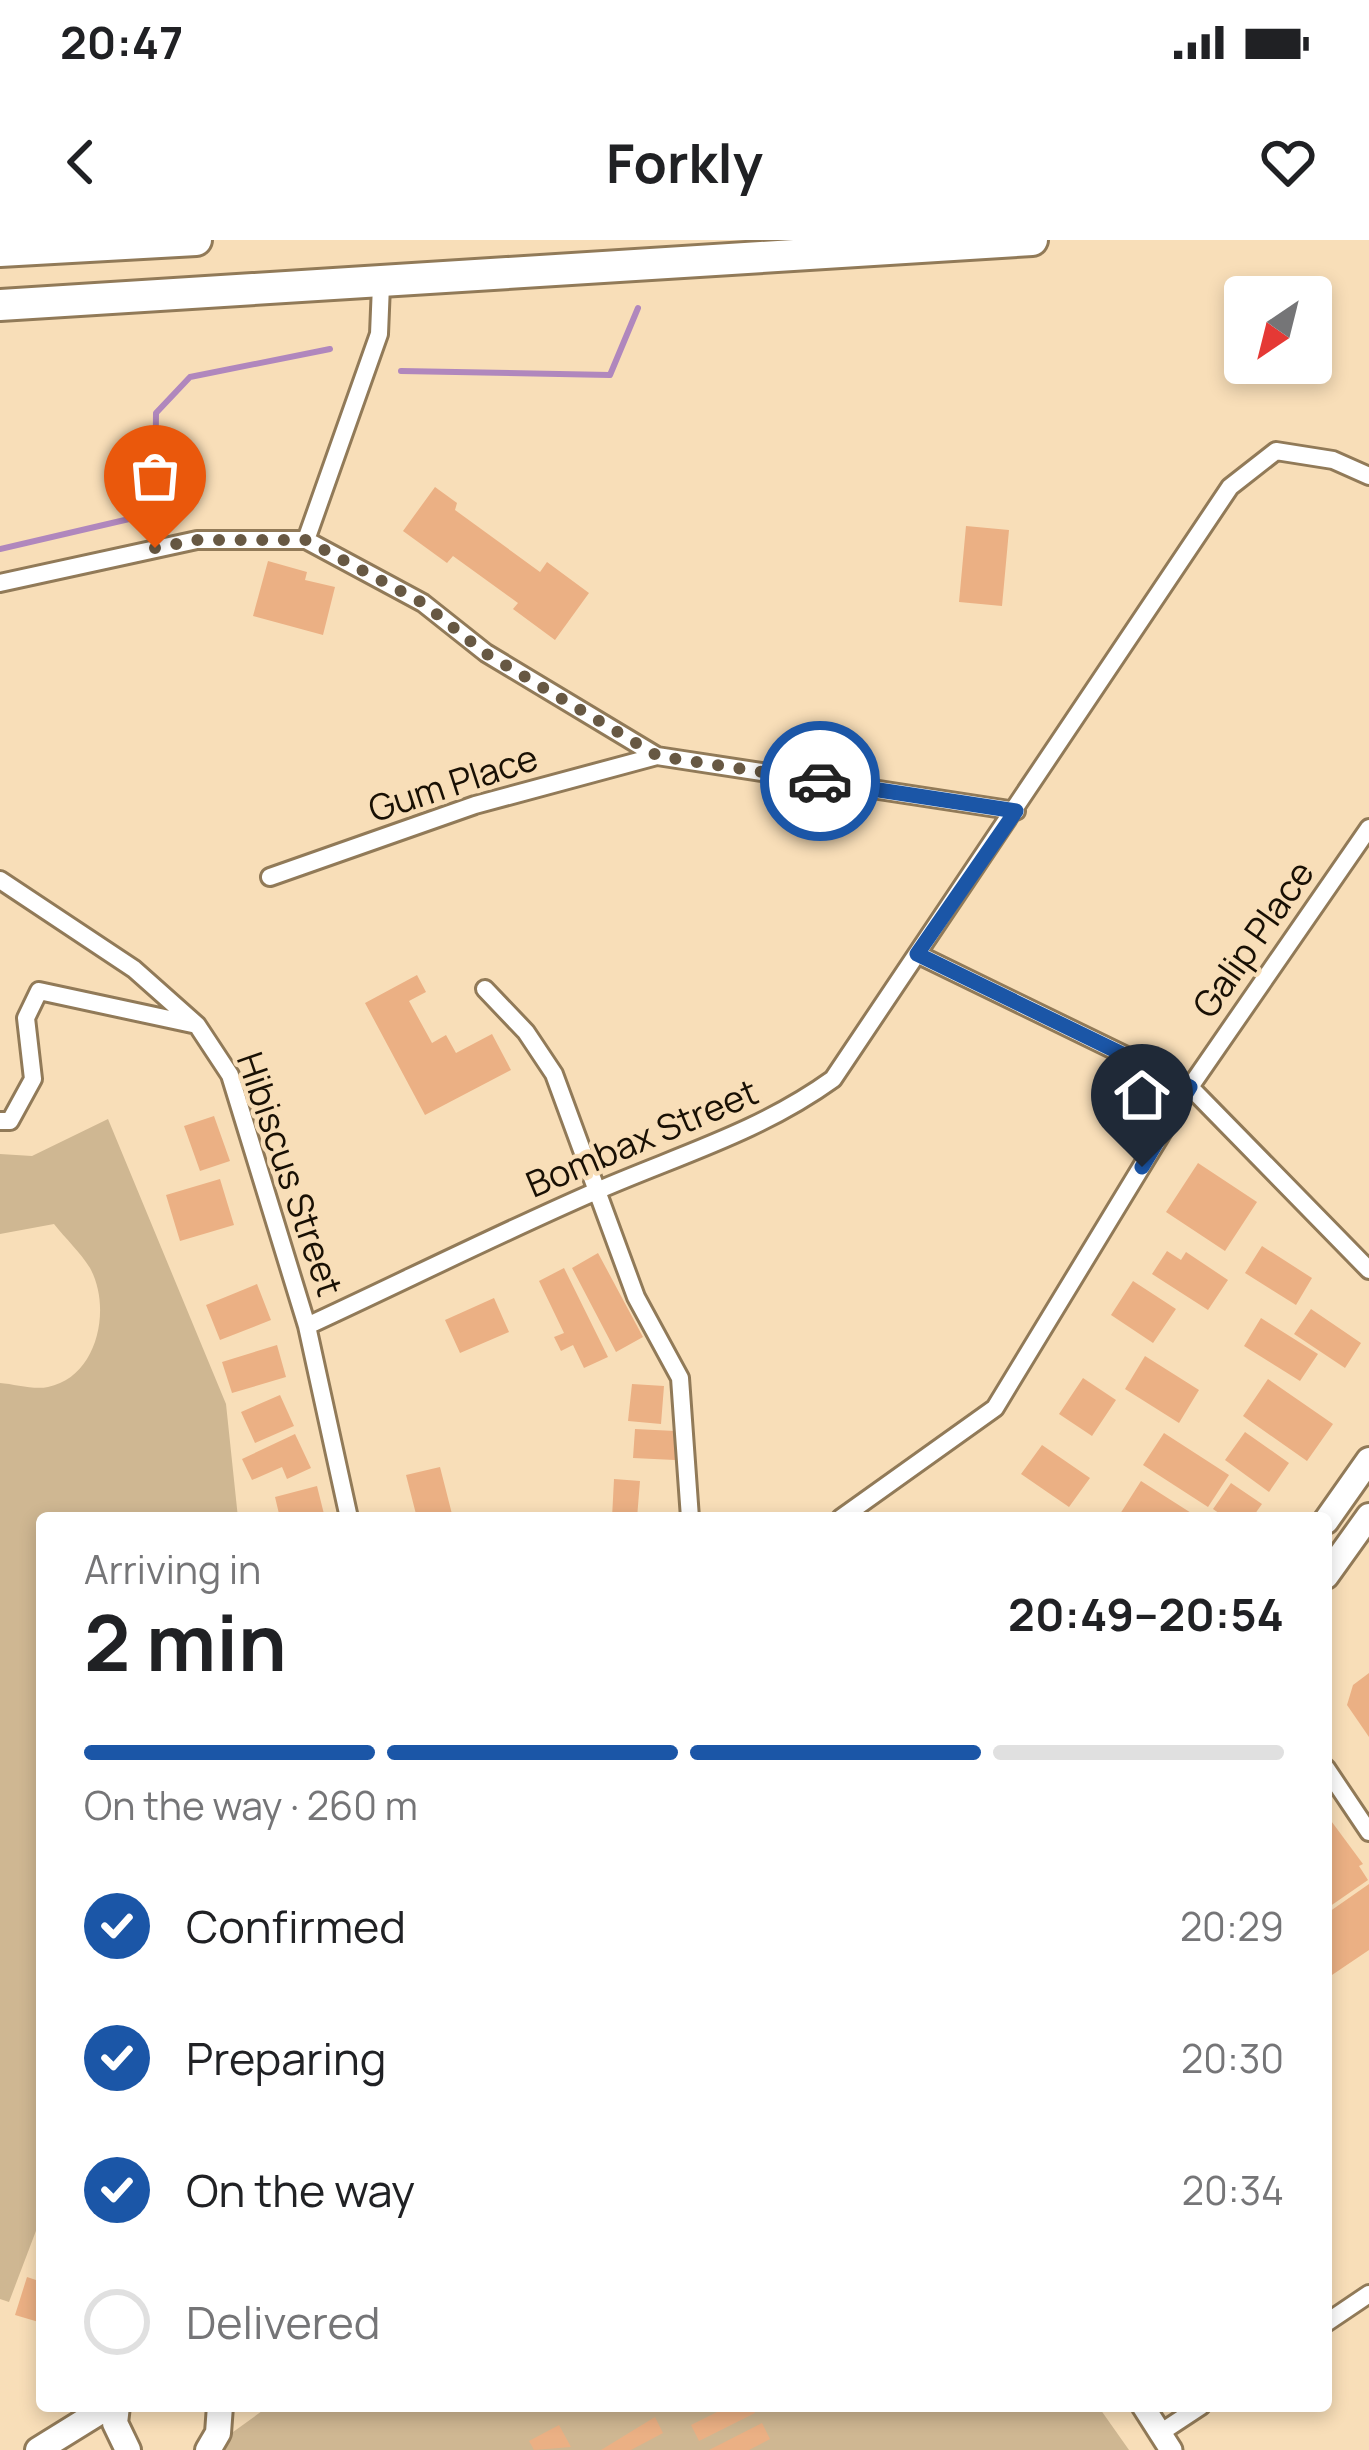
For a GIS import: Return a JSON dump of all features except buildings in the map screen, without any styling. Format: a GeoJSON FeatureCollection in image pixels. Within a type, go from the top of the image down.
{"type":"FeatureCollection","features":[{"type":"Feature","properties":{"kind":"highway"},"geometry":{"type":"LineString","coordinates":[[0,250],[196,240]]}},
{"type":"Feature","properties":{"kind":"highway"},"geometry":{"type":"LineString","coordinates":[[0,304],[381,285],[1032,240]]}},
{"type":"Feature","properties":{"kind":"main road"},"geometry":{"type":"LineString","coordinates":[[1332,1512],[1369,1460]]}},
{"type":"Feature","properties":{"kind":"main road"},"geometry":{"type":"LineString","coordinates":[[1332,1568],[1369,1516]]}},
{"type":"Feature","properties":{"kind":"main road"},"geometry":{"type":"LineString","coordinates":[[38,2450],[103,2412]]}},
{"type":"Feature","properties":{"kind":"main road"},"geometry":{"type":"LineString","coordinates":[[114,2412],[128,2450]]}},
{"type":"Feature","properties":{"kind":"main road"},"geometry":{"type":"LineString","coordinates":[[208,2450],[218,2432],[220,2412]]}},
{"type":"Feature","properties":{"kind":"street"},"geometry":{"type":"LineString","coordinates":[[306,540],[379,334],[381,285]]}},
{"type":"Feature","properties":{"kind":"street","name":"Bombax Street"},"geometry":{"type":"LineString","coordinates":[[307,1326],[594,1192],[738,1137],[833,1079],[1230,488],[1276,451],[1333,460],[1369,476]]}},
{"type":"Feature","properties":{"kind":"street"},"geometry":{"type":"LineString","coordinates":[[0,583],[197,540],[306,540],[423,603],[485,653],[658,756],[1016,811]]}},
{"type":"Feature","properties":{"kind":"street","name":"Gum Place"},"geometry":{"type":"LineString","coordinates":[[270,877],[475,805],[658,756]]}},
{"type":"Feature","properties":{"kind":"street","name":"Galip Place"},"geometry":{"type":"LineString","coordinates":[[850,1512],[995,1408],[1190,1087],[1369,828]]}},
{"type":"Feature","properties":{"kind":"street","name":"Hibiscus Street"},"geometry":{"type":"LineString","coordinates":[[0,880],[134,969],[197,1025],[230,1075],[307,1326],[348,1512]]}},
{"type":"Feature","properties":{"kind":"street"},"geometry":{"type":"LineString","coordinates":[[917,954],[1190,1087],[1369,1270]]}},
{"type":"Feature","properties":{"kind":"street"},"geometry":{"type":"LineString","coordinates":[[485,989],[526,1032],[554,1073],[636,1297],[680,1378],[690,1512]]}},
{"type":"Feature","properties":{"kind":"street"},"geometry":{"type":"LineString","coordinates":[[0,1121],[10,1121],[33,1079],[26,1018],[39,991],[197,1025]]}},
{"type":"Feature","properties":{"kind":"street"},"geometry":{"type":"LineString","coordinates":[[1332,1777],[1369,1832]]}},
{"type":"Feature","properties":{"kind":"street"},"geometry":{"type":"LineString","coordinates":[[1332,2319],[1369,2294]]}},
{"type":"Feature","properties":{"kind":"street"},"geometry":{"type":"LineString","coordinates":[[1147,2412],[1166,2441],[1195,2412]]}},
{"type":"Feature","properties":{"kind":"shaded area"},"geometry":{"type":"Polygon","coordinates":[[[108,1119],[226,1404],[237,1512],[36,1512],[36,2231],[9,2302],[0,2299],[0,1383],[48,1387],[65,1381],[89,1356],[100,1321],[97,1284],[90,1268],[54,1224],[0,1234],[0,1154],[32,1156],[108,1119]]]}},
{"type":"Feature","properties":{"kind":"shaded area"},"geometry":{"type":"Polygon","coordinates":[[[261,2412],[1102,2412],[1129,2450],[208,2450],[261,2412]]]}},
{"type":"Feature","properties":{"kind":"waterway"},"geometry":{"type":"LineString","coordinates":[[401,371],[610,375],[638,308]]}},
{"type":"Feature","properties":{"kind":"waterway"},"geometry":{"type":"LineString","coordinates":[[0,549],[142,516],[155,507],[156,413],[190,377],[330,349]]}},
{"type":"Feature","properties":{"kind":"way so far"},"geometry":{"type":"LineString","coordinates":[[155,548],[197,540],[306,540],[423,603],[485,653],[658,756],[820,781]]}},
{"type":"Feature","properties":{"kind":"route"},"geometry":{"type":"LineString","coordinates":[[820,781],[1016,811],[917,954],[1190,1087],[1142,1167]]}}]}
